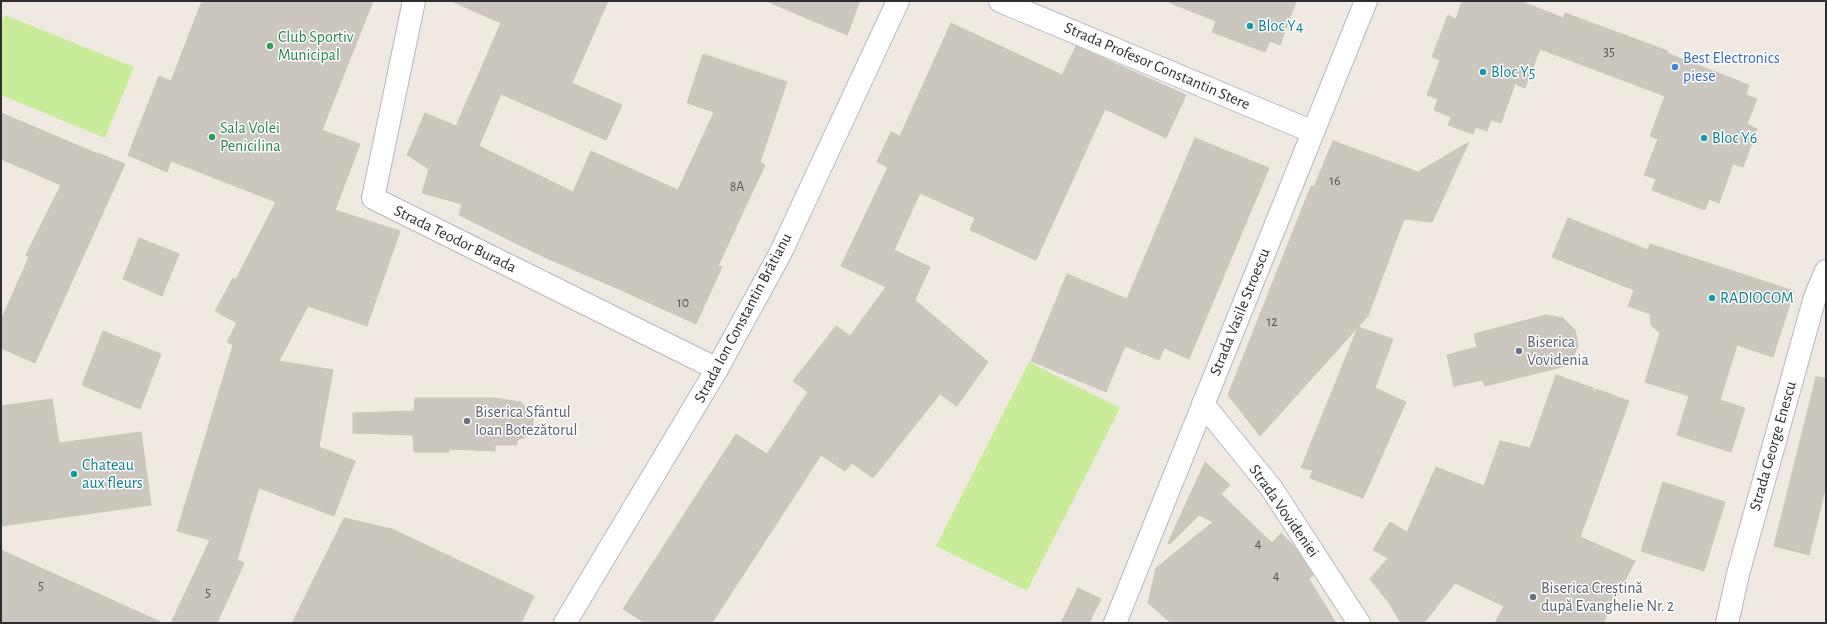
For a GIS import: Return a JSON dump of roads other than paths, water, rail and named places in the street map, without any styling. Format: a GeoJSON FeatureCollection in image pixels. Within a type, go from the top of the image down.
{"type":"FeatureCollection","features":[{"type":"Feature","properties":{"kind":"street","name":"Strada Teodor Burada"},"geometry":{"type":"LineString","coordinates":[[414,1],[373,198],[717,369]]}},
{"type":"Feature","properties":{"kind":"street","name":"Strada Ion Constantin Brătianu"},"geometry":{"type":"LineString","coordinates":[[565,623],[717,369],[780,254],[898,1]]}},
{"type":"Feature","properties":{"kind":"street","name":"Strada Profesor Constantin Stere"},"geometry":{"type":"LineString","coordinates":[[1000,1],[1313,132]]}},
{"type":"Feature","properties":{"kind":"street","name":"Strada Vasile Stroescu"},"geometry":{"type":"LineString","coordinates":[[1115,623],[1366,1]]}},
{"type":"Feature","properties":{"kind":"street","name":"Strada George Enescu"},"geometry":{"type":"LineString","coordinates":[[1727,623],[1738,574],[1812,304],[1826,271]]}},
{"type":"Feature","properties":{"kind":"street","name":"Strada Vovideniei"},"geometry":{"type":"LineString","coordinates":[[1203,404],[1272,489],[1358,623]]}},
{"type":"Feature","properties":{"kind":"place","name":"Bloc Y4"},"geometry":{"type":"Point","coordinates":[1250,26]}},
{"type":"Feature","properties":{"kind":"place","name":"Club Sportiv Municipal"},"geometry":{"type":"Point","coordinates":[270,46]}},
{"type":"Feature","properties":{"kind":"place","name":"Best Electronics piese"},"geometry":{"type":"Point","coordinates":[1675,67]}},
{"type":"Feature","properties":{"kind":"place","name":"Bloc Y5"},"geometry":{"type":"Point","coordinates":[1483,72]}},
{"type":"Feature","properties":{"kind":"place","name":"Sala Volei Penicilina"},"geometry":{"type":"Point","coordinates":[212,137]}},
{"type":"Feature","properties":{"kind":"place","name":"Bloc Y6"},"geometry":{"type":"Point","coordinates":[1704,138]}},
{"type":"Feature","properties":{"kind":"place","name":"RADIOCOM"},"geometry":{"type":"Point","coordinates":[1712,298]}},
{"type":"Feature","properties":{"kind":"place","name":"Biserica Vovidenia"},"geometry":{"type":"Point","coordinates":[1519,351]}},
{"type":"Feature","properties":{"kind":"place","name":"Biserica Sfântul Ioan Botezătorul"},"geometry":{"type":"Point","coordinates":[467,421]}},
{"type":"Feature","properties":{"kind":"place","name":"Chateau aux fleurs"},"geometry":{"type":"Point","coordinates":[74,474]}},
{"type":"Feature","properties":{"kind":"place","name":"Biserica Creștină după Evanghelie Nr. 2"},"geometry":{"type":"Point","coordinates":[1533,597]}}]}
